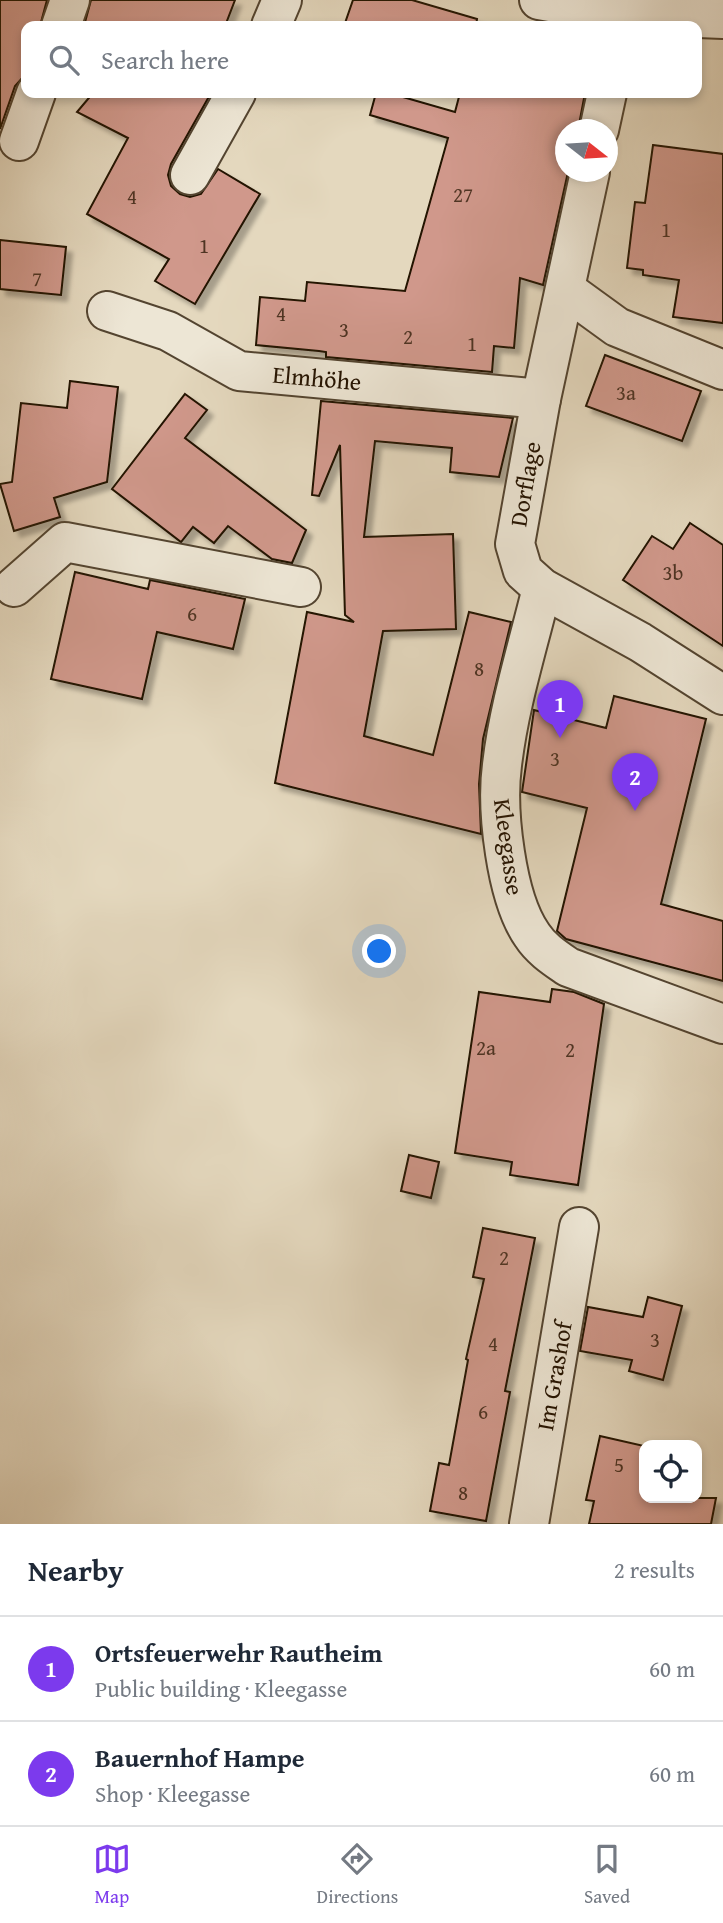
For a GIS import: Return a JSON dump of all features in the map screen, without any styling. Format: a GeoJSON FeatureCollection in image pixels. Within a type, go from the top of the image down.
{"type":"FeatureCollection","features":[{"type":"Feature","properties":{"kind":"street"},"geometry":{"type":"LineString","coordinates":[[63,21],[70,0]]}},
{"type":"Feature","properties":{"kind":"street"},"geometry":{"type":"LineString","coordinates":[[273,21],[282,0]]}},
{"type":"Feature","properties":{"kind":"street"},"geometry":{"type":"LineString","coordinates":[[540,0],[623,14],[723,19]]}},
{"type":"Feature","properties":{"kind":"street"},"geometry":{"type":"LineString","coordinates":[[19,141],[34,98]]}},
{"type":"Feature","properties":{"kind":"street"},"geometry":{"type":"LineString","coordinates":[[190,174],[233,98]]}},
{"type":"Feature","properties":{"kind":"street"},"geometry":{"type":"LineString","coordinates":[[601,119],[606,98]]}},
{"type":"Feature","properties":{"kind":"street","name":"Dorflage"},"geometry":{"type":"LineString","coordinates":[[588,182],[541,399],[515,544],[523,571],[542,588],[640,642],[723,695]]}},
{"type":"Feature","properties":{"kind":"street"},"geometry":{"type":"LineString","coordinates":[[566,290],[617,327],[723,370]]}},
{"type":"Feature","properties":{"kind":"street","name":"Elmhöhe"},"geometry":{"type":"LineString","coordinates":[[107,311],[168,331],[239,371],[541,399]]}},
{"type":"Feature","properties":{"kind":"street"},"geometry":{"type":"LineString","coordinates":[[14,587],[65,542],[301,587]]}},
{"type":"Feature","properties":{"kind":"street","name":"Kleegasse"},"geometry":{"type":"LineString","coordinates":[[542,588],[502,766],[500,801],[509,871],[519,911],[532,936],[549,954],[568,967],[723,1024]]}},
{"type":"Feature","properties":{"kind":"street","name":"Im Grashof"},"geometry":{"type":"LineString","coordinates":[[529,1524],[579,1227]]}},
{"type":"Feature","properties":{"kind":"building"},"geometry":{"type":"Polygon","coordinates":[[[0,0],[47,0],[41,21],[21,21],[21,79],[15,86],[0,129],[0,0]]]}},
{"type":"Feature","properties":{"kind":"building"},"geometry":{"type":"Polygon","coordinates":[[[91,0],[235,0],[227,21],[85,21],[91,0]]]}},
{"type":"Feature","properties":{"kind":"building"},"geometry":{"type":"Polygon","coordinates":[[[353,0],[412,0],[477,19],[477,21],[346,21],[353,0]]]}},
{"type":"Feature","properties":{"kind":"building"},"geometry":{"type":"Polygon","coordinates":[[[89,98],[208,98],[171,164],[168,175],[171,186],[180,194],[190,197],[201,194],[218,169],[260,194],[195,304],[155,281],[169,259],[87,214],[128,138],[77,112],[89,98]]]}},
{"type":"Feature","properties":{"kind":"building"},"geometry":{"type":"Polygon","coordinates":[[[375,98],[406,98],[455,112],[459,98],[584,98],[580,119],[555,119],[555,182],[566,182],[543,285],[520,278],[514,348],[494,346],[492,372],[326,357],[326,352],[256,345],[260,297],[305,301],[307,282],[405,291],[448,138],[370,115],[375,98]]]}},
{"type":"Feature","properties":{"kind":"building"},"geometry":{"type":"Polygon","coordinates":[[[653,145],[723,154],[723,323],[673,317],[679,280],[643,275],[643,270],[627,268],[635,202],[645,203],[653,145]]]}},
{"type":"Feature","properties":{"kind":"building"},"geometry":{"type":"Polygon","coordinates":[[[0,240],[66,247],[61,295],[0,289],[0,240]]]}},
{"type":"Feature","properties":{"kind":"building"},"geometry":{"type":"Polygon","coordinates":[[[605,355],[701,391],[682,441],[586,406],[605,355]]]}},
{"type":"Feature","properties":{"kind":"building"},"geometry":{"type":"Polygon","coordinates":[[[70,381],[118,387],[107,482],[54,498],[60,517],[14,531],[0,484],[12,482],[21,403],[67,408],[70,381]]]}},
{"type":"Feature","properties":{"kind":"building"},"geometry":{"type":"Polygon","coordinates":[[[185,394],[207,410],[185,438],[306,530],[292,563],[272,559],[228,526],[214,543],[193,527],[181,542],[112,489],[185,394]]]}},
{"type":"Feature","properties":{"kind":"building"},"geometry":{"type":"Polygon","coordinates":[[[321,401],[513,418],[499,477],[450,472],[452,448],[375,441],[364,537],[453,534],[456,629],[383,631],[364,736],[433,755],[469,612],[511,622],[483,739],[479,784],[481,834],[275,783],[307,612],[354,622],[345,615],[340,445],[319,496],[312,495],[321,401]]]}},
{"type":"Feature","properties":{"kind":"building"},"geometry":{"type":"Polygon","coordinates":[[[690,523],[723,545],[723,646],[623,580],[652,536],[673,549],[690,523]]]}},
{"type":"Feature","properties":{"kind":"building"},"geometry":{"type":"Polygon","coordinates":[[[75,572],[148,589],[150,580],[245,599],[233,649],[157,632],[142,699],[51,679],[75,572]]]}},
{"type":"Feature","properties":{"kind":"building"},"geometry":{"type":"Polygon","coordinates":[[[614,696],[706,719],[661,904],[723,921],[723,981],[566,939],[557,931],[587,808],[522,792],[534,710],[606,728],[614,696]]]}},
{"type":"Feature","properties":{"kind":"building"},"geometry":{"type":"Polygon","coordinates":[[[552,989],[574,992],[604,1004],[578,1185],[510,1175],[512,1162],[455,1153],[479,992],[550,1002],[552,989]]]}},
{"type":"Feature","properties":{"kind":"building"},"geometry":{"type":"Polygon","coordinates":[[[409,1155],[439,1162],[431,1198],[401,1191],[409,1155]]]}},
{"type":"Feature","properties":{"kind":"building"},"geometry":{"type":"Polygon","coordinates":[[[483,1228],[535,1238],[505,1391],[510,1392],[486,1521],[430,1511],[439,1463],[449,1465],[468,1360],[466,1359],[484,1279],[473,1277],[483,1228]]]}},
{"type":"Feature","properties":{"kind":"building"},"geometry":{"type":"Polygon","coordinates":[[[648,1297],[682,1306],[663,1380],[629,1371],[632,1360],[580,1351],[588,1307],[643,1317],[648,1297]]]}},
{"type":"Feature","properties":{"kind":"building"},"geometry":{"type":"Polygon","coordinates":[[[600,1436],[639,1445],[639,1503],[702,1503],[702,1498],[716,1498],[711,1524],[589,1524],[594,1501],[586,1500],[600,1436]]]}},
{"type":"Feature","properties":{"kind":"place","name":"Ortsfeuerwehr Rautheim"},"geometry":{"type":"Point","coordinates":[560,738]}},
{"type":"Feature","properties":{"kind":"place","name":"Bauernhof Hampe"},"geometry":{"type":"Point","coordinates":[635,811]}}]}
